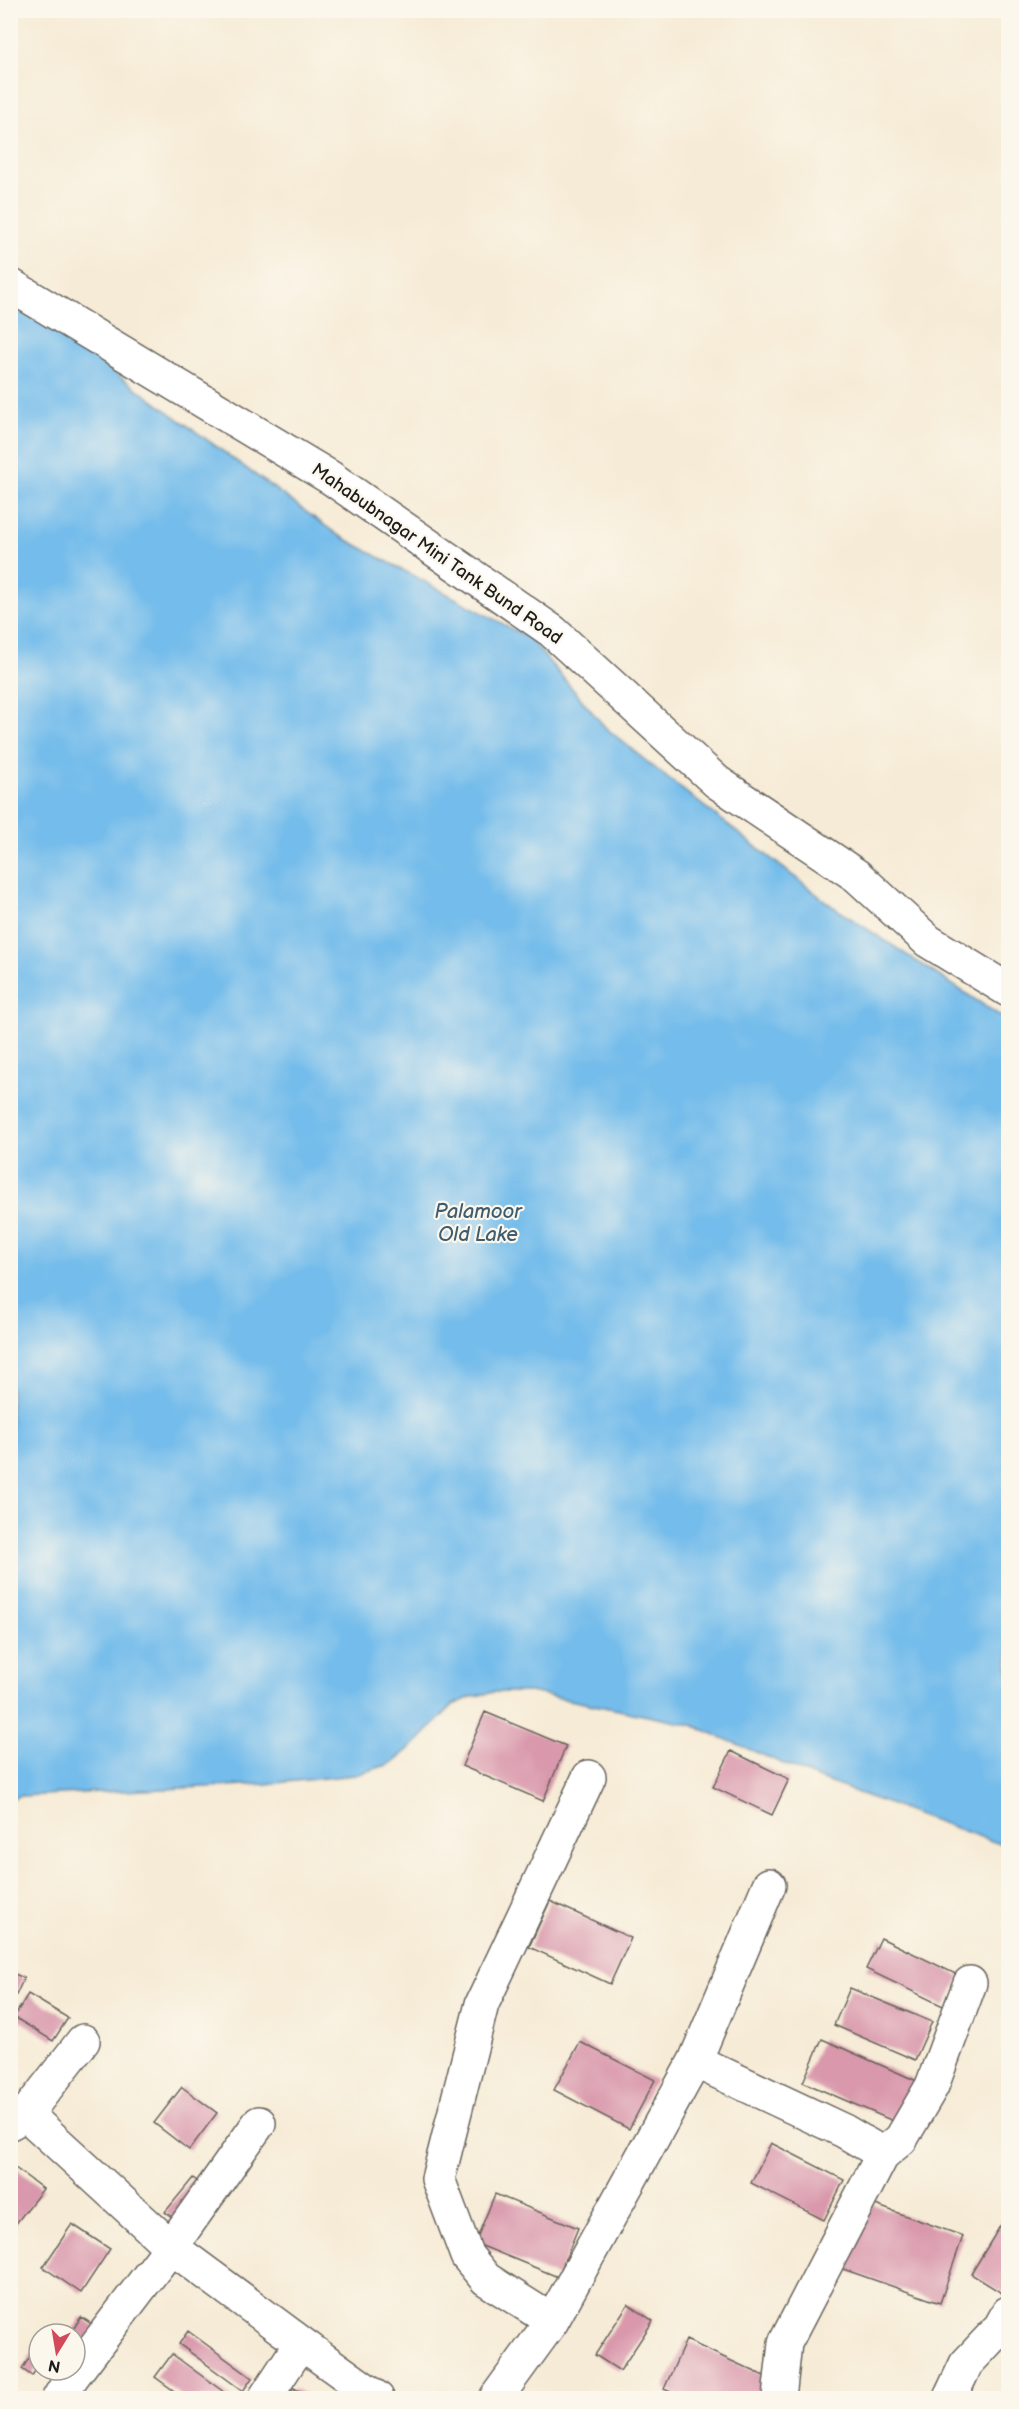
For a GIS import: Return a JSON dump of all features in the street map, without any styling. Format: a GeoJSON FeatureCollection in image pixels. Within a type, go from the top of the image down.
{"type":"FeatureCollection","features":[{"type":"Feature","properties":{"kind":"street","name":"Mahabubnagar Mini Tank Bund Road"},"geometry":{"type":"LineString","coordinates":[[10,285],[331,478],[552,631],[717,782],[857,876],[928,941],[1008,990]]}},
{"type":"Feature","properties":{"kind":"street"},"geometry":{"type":"LineString","coordinates":[[552,2321],[486,2279],[467,2256],[438,2179],[482,2004],[589,1777]]}},
{"type":"Feature","properties":{"kind":"street"},"geometry":{"type":"LineString","coordinates":[[496,2398],[552,2321],[695,2061],[769,1885]]}},
{"type":"Feature","properties":{"kind":"street"},"geometry":{"type":"LineString","coordinates":[[779,2398],[785,2343],[883,2154],[901,2139],[932,2086],[970,1983]]}},
{"type":"Feature","properties":{"kind":"street"},"geometry":{"type":"LineString","coordinates":[[83,2041],[18,2118],[171,2247],[377,2398]]}},
{"type":"Feature","properties":{"kind":"street"},"geometry":{"type":"LineString","coordinates":[[695,2061],[844,2131],[883,2154]]}},
{"type":"Feature","properties":{"kind":"street"},"geometry":{"type":"LineString","coordinates":[[59,2398],[72,2377],[171,2247],[259,2122]]}},
{"type":"Feature","properties":{"kind":"street"},"geometry":{"type":"LineString","coordinates":[[950,2398],[966,2364],[999,2328],[1008,2313]]}},
{"type":"Feature","properties":{"kind":"street"},"geometry":{"type":"LineString","coordinates":[[265,2398],[301,2343]]}},
{"type":"Feature","properties":{"kind":"water","name":"Palamoor Old Lake"},"geometry":{"type":"Polygon","coordinates":[[[11,297],[38,311],[81,348],[338,535],[529,638],[605,727],[651,765],[832,906],[1008,1021],[1008,1847],[817,1778],[692,1725],[530,1692],[494,1692],[471,1697],[453,1705],[413,1746],[390,1764],[355,1775],[266,1784],[20,1796],[11,1799],[11,297]]]}},
{"type":"Feature","properties":{"kind":"building"},"geometry":{"type":"Polygon","coordinates":[[[485,1712],[566,1746],[543,1801],[462,1766],[485,1712]]]}},
{"type":"Feature","properties":{"kind":"building"},"geometry":{"type":"Polygon","coordinates":[[[731,1751],[789,1779],[772,1815],[713,1787],[731,1751]]]}},
{"type":"Feature","properties":{"kind":"building"},"geometry":{"type":"Polygon","coordinates":[[[550,1901],[631,1938],[610,1984],[529,1947],[550,1901]]]}},
{"type":"Feature","properties":{"kind":"building"},"geometry":{"type":"Polygon","coordinates":[[[881,1938],[960,1976],[945,2007],[866,1969],[881,1938]]]}},
{"type":"Feature","properties":{"kind":"building"},"geometry":{"type":"Polygon","coordinates":[[[10,1972],[24,1978],[16,1995],[10,1993],[10,1972]]]}},
{"type":"Feature","properties":{"kind":"building"},"geometry":{"type":"Polygon","coordinates":[[[850,1988],[932,2022],[915,2060],[834,2025],[850,1988]]]}},
{"type":"Feature","properties":{"kind":"building"},"geometry":{"type":"Polygon","coordinates":[[[28,1994],[68,2018],[53,2041],[14,2017],[28,1994]]]}},
{"type":"Feature","properties":{"kind":"building"},"geometry":{"type":"Polygon","coordinates":[[[822,2039],[919,2082],[900,2124],[803,2082],[822,2039]]]}},
{"type":"Feature","properties":{"kind":"building"},"geometry":{"type":"Polygon","coordinates":[[[580,2042],[655,2080],[629,2129],[554,2090],[580,2042]]]}},
{"type":"Feature","properties":{"kind":"building"},"geometry":{"type":"Polygon","coordinates":[[[182,2087],[217,2113],[189,2150],[154,2123],[182,2087]]]}},
{"type":"Feature","properties":{"kind":"building"},"geometry":{"type":"Polygon","coordinates":[[[771,2143],[844,2180],[824,2220],[751,2183],[771,2143]]]}},
{"type":"Feature","properties":{"kind":"building"},"geometry":{"type":"Polygon","coordinates":[[[10,2164],[43,2189],[10,2231],[10,2164]]]}},
{"type":"Feature","properties":{"kind":"building"},"geometry":{"type":"Polygon","coordinates":[[[193,2178],[204,2186],[176,2220],[165,2212],[193,2178]]]}},
{"type":"Feature","properties":{"kind":"building"},"geometry":{"type":"Polygon","coordinates":[[[495,2194],[578,2228],[558,2277],[475,2243],[495,2194]]]}},
{"type":"Feature","properties":{"kind":"building"},"geometry":{"type":"Polygon","coordinates":[[[864,2201],[963,2236],[940,2303],[840,2268],[864,2201]]]}},
{"type":"Feature","properties":{"kind":"building"},"geometry":{"type":"Polygon","coordinates":[[[1008,2213],[1008,2297],[971,2274],[1008,2213]]]}},
{"type":"Feature","properties":{"kind":"building"},"geometry":{"type":"Polygon","coordinates":[[[72,2224],[110,2249],[81,2293],[43,2267],[72,2224]]]}},
{"type":"Feature","properties":{"kind":"building"},"geometry":{"type":"Polygon","coordinates":[[[628,2304],[653,2321],[620,2371],[595,2355],[628,2304]]]}},
{"type":"Feature","properties":{"kind":"building"},"geometry":{"type":"Polygon","coordinates":[[[81,2317],[95,2326],[87,2338],[87,2322],[78,2322],[81,2317]]]}},
{"type":"Feature","properties":{"kind":"building"},"geometry":{"type":"Polygon","coordinates":[[[188,2331],[252,2378],[243,2391],[179,2344],[188,2331]]]}},
{"type":"Feature","properties":{"kind":"building"},"geometry":{"type":"Polygon","coordinates":[[[686,2340],[773,2380],[765,2398],[684,2398],[664,2389],[686,2340]]]}},
{"type":"Feature","properties":{"kind":"building"},"geometry":{"type":"Polygon","coordinates":[[[172,2354],[232,2398],[184,2398],[155,2377],[172,2354]]]}},
{"type":"Feature","properties":{"kind":"building"},"geometry":{"type":"Polygon","coordinates":[[[27,2361],[27,2372],[22,2369],[27,2361]]]}},
{"type":"Feature","properties":{"kind":"building"},"geometry":{"type":"Polygon","coordinates":[[[294,2388],[311,2398],[287,2398],[294,2388]]]}}]}
